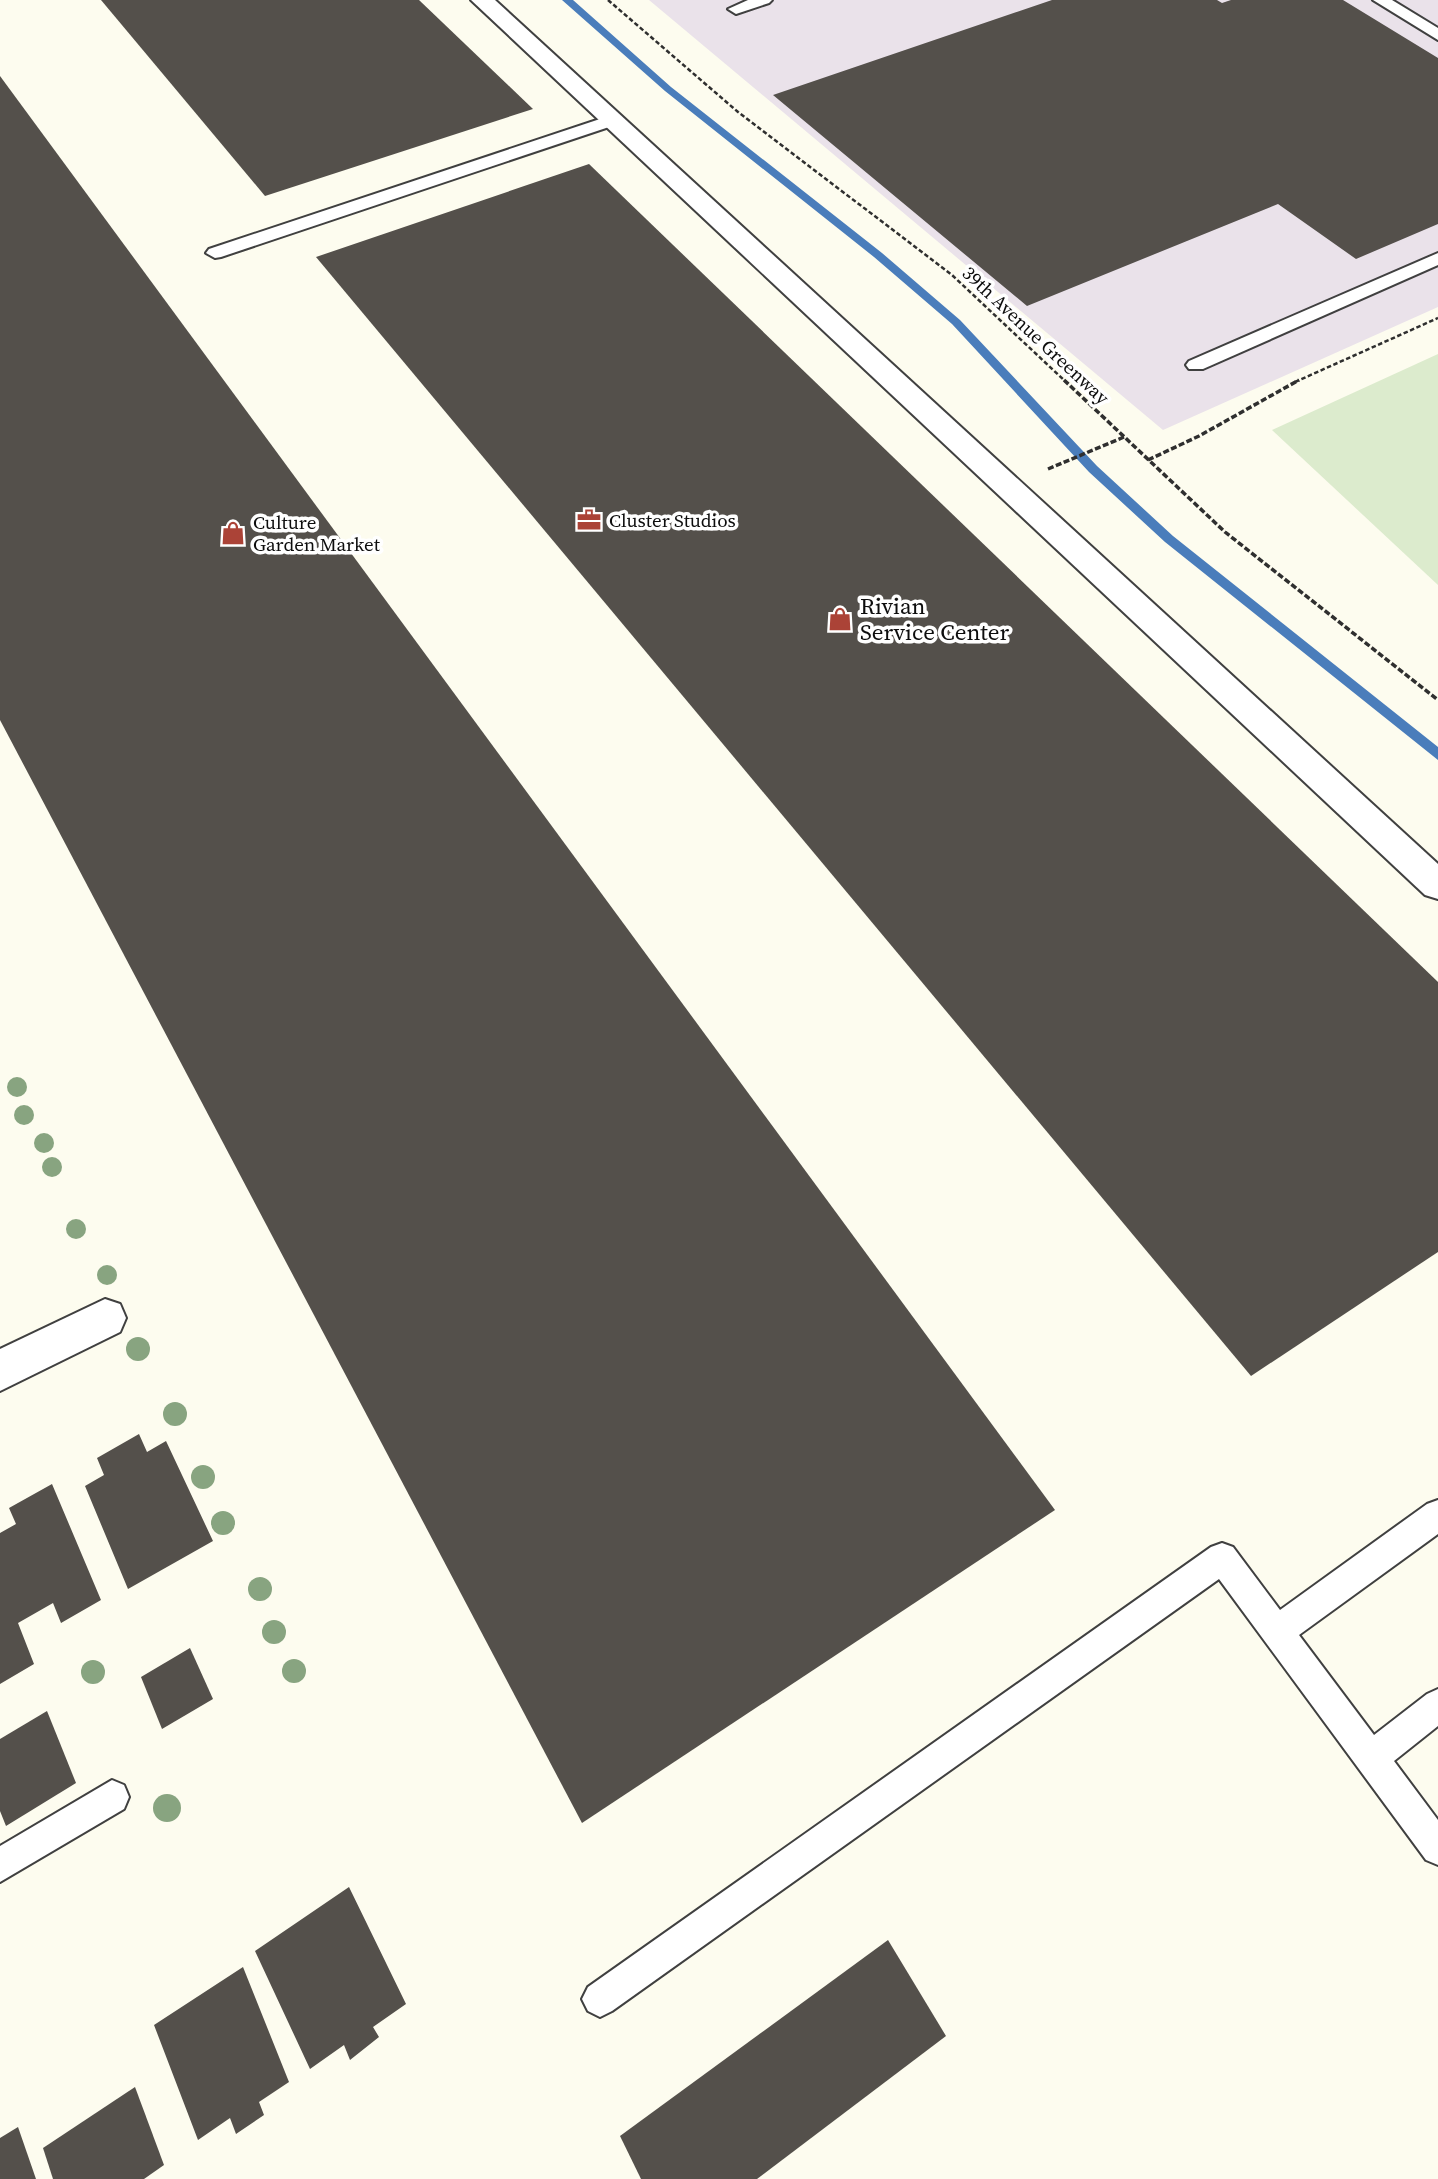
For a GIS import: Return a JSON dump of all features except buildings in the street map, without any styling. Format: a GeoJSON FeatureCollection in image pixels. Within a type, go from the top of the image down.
{"type":"FeatureCollection","features":[{"type":"Feature","properties":{"kind":"street"},"geometry":{"type":"LineString","coordinates":[[482,0],[1438,885]]}},
{"type":"Feature","properties":{"kind":"street"},"geometry":{"type":"LineString","coordinates":[[0,1371],[105,1318]]}},
{"type":"Feature","properties":{"kind":"lane"},"geometry":{"type":"LineString","coordinates":[[736,9],[764,0]]}},
{"type":"Feature","properties":{"kind":"lane"},"geometry":{"type":"LineString","coordinates":[[1381,0],[1438,35]]}},
{"type":"Feature","properties":{"kind":"lane"},"geometry":{"type":"LineString","coordinates":[[215,253],[612,120]]}},
{"type":"Feature","properties":{"kind":"lane"},"geometry":{"type":"LineString","coordinates":[[1196,365],[1438,258]]}},
{"type":"Feature","properties":{"kind":"lane"},"geometry":{"type":"LineString","coordinates":[[1277,1631],[1438,1515]]}},
{"type":"Feature","properties":{"kind":"lane"},"geometry":{"type":"LineString","coordinates":[[600,1999],[1222,1558],[1438,1848]]}},
{"type":"Feature","properties":{"kind":"lane"},"geometry":{"type":"LineString","coordinates":[[1371,1758],[1438,1705]]}},
{"type":"Feature","properties":{"kind":"lane"},"geometry":{"type":"LineString","coordinates":[[0,1865],[112,1797]]}},
{"type":"Feature","properties":{"kind":"path","name":"39th Avenue Greenway"},"geometry":{"type":"LineString","coordinates":[[608,0],[738,112],[952,275],[1257,560],[1438,700]]}},
{"type":"Feature","properties":{"kind":"path"},"geometry":{"type":"LineString","coordinates":[[1148,460],[1199,436],[1291,384],[1438,318]]}},
{"type":"Feature","properties":{"kind":"path"},"geometry":{"type":"LineString","coordinates":[[1037,474],[1124,437]]}},
{"type":"Feature","properties":{"kind":"shaded area"},"geometry":{"type":"Polygon","coordinates":[[[649,0],[1438,0],[1438,307],[1163,430],[649,0]]]}},
{"type":"Feature","properties":{"kind":"green space"},"geometry":{"type":"Polygon","coordinates":[[[1438,354],[1438,585],[1272,430],[1438,354]]]}},
{"type":"Feature","properties":{"kind":"waterway"},"geometry":{"type":"LineString","coordinates":[[567,0],[668,89],[878,255],[956,322],[1093,469],[1169,539],[1438,755]]}},
{"type":"Feature","properties":{"kind":"place","name":"Cluster Studios"},"geometry":{"type":"Point","coordinates":[589,520]}},
{"type":"Feature","properties":{"kind":"place","name":"Culture Garden Market"},"geometry":{"type":"Point","coordinates":[233,533]}},
{"type":"Feature","properties":{"kind":"place","name":"Rivian Service Center"},"geometry":{"type":"Point","coordinates":[840,619]}}]}
